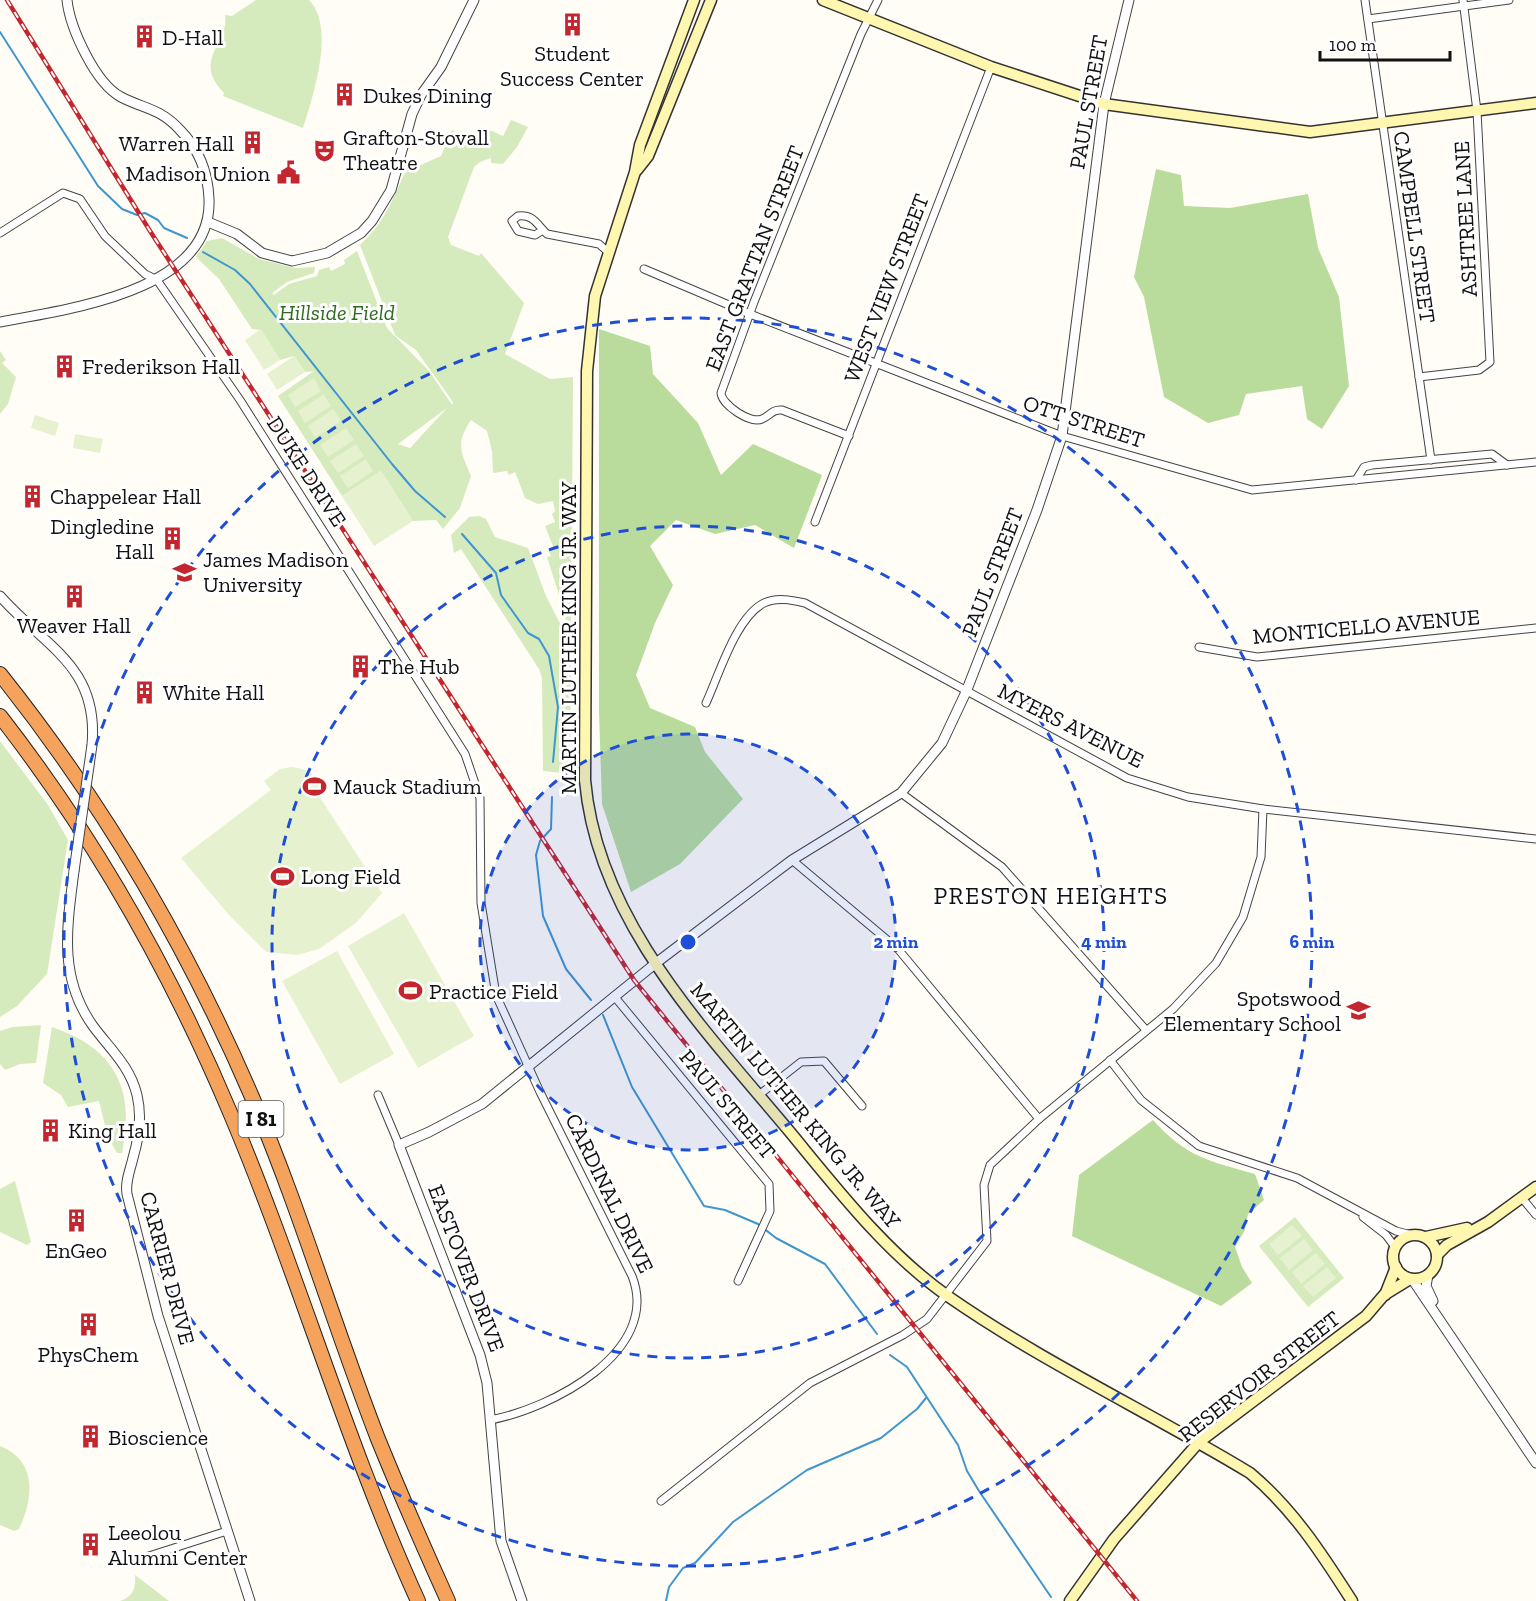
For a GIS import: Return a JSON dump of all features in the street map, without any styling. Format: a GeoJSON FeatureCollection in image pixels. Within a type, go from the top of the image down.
{"type":"FeatureCollection","features":[{"type":"Feature","properties":{"kind":"highway","name":"I 81"},"geometry":{"type":"LineString","coordinates":[[0,674],[93,801],[160,912],[216,1018],[269,1140],[378,1437],[448,1601]]}},
{"type":"Feature","properties":{"kind":"highway","name":"I 81"},"geometry":{"type":"LineString","coordinates":[[0,716],[68,811],[119,891],[194,1031],[250,1161],[364,1474],[418,1601]]}},
{"type":"Feature","properties":{"kind":"main road","name":"MARTIN LUTHER KING JR. WAY"},"geometry":{"type":"LineString","coordinates":[[694,0],[640,145],[635,172],[595,296],[587,353],[585,780],[591,823],[607,872],[656,963],[681,1003],[869,1227],[947,1295],[1033,1350],[1199,1442],[1250,1473],[1270,1489],[1303,1527],[1352,1601]]}},
{"type":"Feature","properties":{"kind":"main road","name":"MARTIN LUTHER KING JR. WAY"},"geometry":{"type":"LineString","coordinates":[[635,172],[648,156],[711,0]]}},
{"type":"Feature","properties":{"kind":"main road"},"geometry":{"type":"LineString","coordinates":[[823,0],[991,67],[1104,104],[1311,132],[1536,102]]}},
{"type":"Feature","properties":{"kind":"main road"},"geometry":{"type":"LineString","coordinates":[[1437,1255],[1447,1245],[1488,1222],[1536,1187]]}},
{"type":"Feature","properties":{"kind":"main road"},"geometry":{"type":"LineString","coordinates":[[1426,1237],[1436,1248],[1437,1263],[1428,1275],[1411,1279],[1396,1268],[1393,1261],[1395,1247],[1405,1237],[1412,1235],[1426,1237],[1457,1232],[1488,1222]]}},
{"type":"Feature","properties":{"kind":"main road","name":"RESERVOIR STREET"},"geometry":{"type":"LineString","coordinates":[[1070,1601],[1114,1539],[1199,1442],[1366,1316],[1384,1295],[1396,1268]]}},
{"type":"Feature","properties":{"kind":"main road","name":"RESERVOIR STREET"},"geometry":{"type":"LineString","coordinates":[[1384,1295],[1411,1279]]}},
{"type":"Feature","properties":{"kind":"street"},"geometry":{"type":"LineString","coordinates":[[0,322],[80,306],[157,280],[190,253],[208,222],[208,184],[204,167],[190,140],[159,112],[123,98],[103,80],[72,25],[67,0]]}},
{"type":"Feature","properties":{"kind":"street"},"geometry":{"type":"LineString","coordinates":[[208,222],[237,234],[262,253],[292,261],[327,253],[361,233],[372,222],[391,190],[412,114],[421,95],[441,67],[474,0]]}},
{"type":"Feature","properties":{"kind":"street","name":"EAST GRATTAN STREET"},"geometry":{"type":"LineString","coordinates":[[849,436],[783,410],[775,410],[764,418],[756,420],[724,404],[722,391],[750,314],[878,0]]}},
{"type":"Feature","properties":{"kind":"street","name":"PAUL STREET"},"geometry":{"type":"LineString","coordinates":[[399,1145],[482,1104],[614,996],[792,860],[901,793],[942,743],[966,692],[1037,510],[1062,436],[1104,104],[1129,0]]}},
{"type":"Feature","properties":{"kind":"street","name":"CAMPBELL STREET"},"geometry":{"type":"LineString","coordinates":[[1365,0],[1431,460]]}},
{"type":"Feature","properties":{"kind":"street"},"geometry":{"type":"LineString","coordinates":[[1368,19],[1464,4],[1509,0]]}},
{"type":"Feature","properties":{"kind":"street","name":"ASHTREE LANE"},"geometry":{"type":"LineString","coordinates":[[1419,377],[1479,370],[1490,362],[1477,111],[1464,4]]}},
{"type":"Feature","properties":{"kind":"street","name":"WEST VIEW STREET"},"geometry":{"type":"LineString","coordinates":[[816,522],[991,67]]}},
{"type":"Feature","properties":{"kind":"street","name":"DUKE DRIVE"},"geometry":{"type":"LineString","coordinates":[[0,233],[63,194],[74,195],[83,202],[105,236],[145,274],[157,280],[236,394],[465,754],[476,783],[482,810],[481,903],[487,948]]}},
{"type":"Feature","properties":{"kind":"street"},"geometry":{"type":"LineString","coordinates":[[543,230],[556,237],[599,244],[608,252]]}},
{"type":"Feature","properties":{"kind":"street","name":"OTT STREET"},"geometry":{"type":"LineString","coordinates":[[644,269],[750,314],[1062,436],[1252,490],[1536,462]]}},
{"type":"Feature","properties":{"kind":"street"},"geometry":{"type":"LineString","coordinates":[[1356,480],[1367,466],[1492,454],[1507,465]]}},
{"type":"Feature","properties":{"kind":"street","name":"CARRIER DRIVE"},"geometry":{"type":"LineString","coordinates":[[0,596],[26,624],[61,651],[78,673],[91,705],[92,745],[65,940],[69,975],[88,1017],[125,1065],[136,1092],[140,1124],[127,1191],[154,1303],[250,1601]]}},
{"type":"Feature","properties":{"kind":"street","name":"MYERS AVENUE"},"geometry":{"type":"LineString","coordinates":[[706,703],[743,620],[763,603],[783,598],[805,603],[1127,778],[1188,797],[1263,809],[1536,839]]}},
{"type":"Feature","properties":{"kind":"street","name":"MONTICELLO AVENUE"},"geometry":{"type":"LineString","coordinates":[[1199,647],[1257,657],[1536,628]]}},
{"type":"Feature","properties":{"kind":"street"},"geometry":{"type":"LineString","coordinates":[[901,793],[1002,867],[1146,1030]]}},
{"type":"Feature","properties":{"kind":"street"},"geometry":{"type":"LineString","coordinates":[[661,1501],[810,1383],[915,1328],[927,1319],[987,1241],[984,1185],[990,1165],[1039,1119],[1173,1009],[1216,963],[1243,917],[1261,857],[1263,809]]}},
{"type":"Feature","properties":{"kind":"street"},"geometry":{"type":"LineString","coordinates":[[792,860],[898,949],[1039,1119]]}},
{"type":"Feature","properties":{"kind":"street","name":"CARDINAL DRIVE"},"geometry":{"type":"LineString","coordinates":[[487,948],[499,1004],[632,1276],[638,1308],[633,1325],[621,1345],[587,1377],[537,1406],[490,1420]]}},
{"type":"Feature","properties":{"kind":"street","name":"PAUL STREET"},"geometry":{"type":"LineString","coordinates":[[614,996],[769,1184],[770,1210],[738,1281]]}},
{"type":"Feature","properties":{"kind":"street"},"geometry":{"type":"LineString","coordinates":[[1110,1060],[1140,1100],[1199,1146],[1298,1178],[1396,1231],[1412,1235]]}},
{"type":"Feature","properties":{"kind":"street"},"geometry":{"type":"LineString","coordinates":[[759,1095],[801,1062],[824,1061],[862,1106]]}},
{"type":"Feature","properties":{"kind":"street","name":"EASTOVER DRIVE"},"geometry":{"type":"LineString","coordinates":[[378,1095],[474,1336],[487,1383],[501,1541],[522,1601]]}},
{"type":"Feature","properties":{"kind":"street"},"geometry":{"type":"LineString","coordinates":[[1522,1198],[1536,1215]]}},
{"type":"Feature","properties":{"kind":"street"},"geometry":{"type":"LineString","coordinates":[[1344,1203],[1386,1235],[1395,1247]]}},
{"type":"Feature","properties":{"kind":"street"},"geometry":{"type":"LineString","coordinates":[[1428,1275],[1427,1292],[1446,1327]]}},
{"type":"Feature","properties":{"kind":"street"},"geometry":{"type":"LineString","coordinates":[[1411,1279],[1446,1327],[1536,1463]]}},
{"type":"Feature","properties":{"kind":"street"},"geometry":{"type":"LineString","coordinates":[[127,1563],[227,1531]]}},
{"type":"Feature","properties":{"kind":"green space"},"geometry":{"type":"Polygon","coordinates":[[[256,0],[309,0],[317,12],[321,27],[320,62],[303,128],[223,96],[224,93],[211,71],[211,61],[225,25],[225,15],[232,16],[256,0]]]}},
{"type":"Feature","properties":{"kind":"green space","name":"Hillside Field"},"geometry":{"type":"Polygon","coordinates":[[[511,120],[528,127],[517,147],[503,164],[491,163],[491,158],[474,167],[448,237],[451,245],[479,256],[481,253],[524,303],[505,354],[550,379],[573,377],[571,631],[562,611],[566,598],[560,598],[547,557],[551,556],[549,551],[554,549],[545,526],[555,522],[552,514],[555,511],[553,501],[538,504],[525,498],[515,472],[509,475],[507,471],[493,473],[492,451],[487,431],[471,420],[466,428],[461,448],[471,476],[460,508],[443,529],[436,520],[413,521],[381,471],[342,496],[278,396],[314,371],[305,372],[294,356],[280,360],[261,330],[252,329],[219,279],[196,257],[207,241],[222,238],[259,259],[295,268],[315,267],[314,273],[287,282],[272,293],[274,295],[289,284],[317,276],[319,270],[329,267],[331,271],[345,264],[344,260],[357,251],[387,328],[429,371],[452,405],[453,402],[416,350],[395,335],[360,245],[381,220],[405,172],[441,156],[452,130],[480,145],[487,129],[503,136],[511,120]],[[447,408],[398,444],[410,448],[447,408]]]}},
{"type":"Feature","properties":{"kind":"green space"},"geometry":{"type":"Polygon","coordinates":[[[1156,169],[1181,175],[1184,206],[1230,208],[1308,194],[1318,248],[1339,297],[1349,386],[1322,429],[1307,419],[1302,386],[1246,394],[1239,415],[1208,423],[1164,397],[1144,297],[1134,277],[1156,169]]]}},
{"type":"Feature","properties":{"kind":"green space"},"geometry":{"type":"Polygon","coordinates":[[[261,329],[280,360],[264,370],[245,340],[261,329]]]}},
{"type":"Feature","properties":{"kind":"green space"},"geometry":{"type":"Polygon","coordinates":[[[599,329],[650,346],[653,374],[698,423],[721,475],[753,444],[822,475],[794,548],[755,525],[715,534],[676,520],[650,546],[673,585],[655,623],[636,675],[650,708],[695,727],[705,752],[743,799],[680,864],[631,892],[602,804],[599,712],[599,329]]]}},
{"type":"Feature","properties":{"kind":"green space"},"geometry":{"type":"Polygon","coordinates":[[[0,351],[6,360],[2,363],[16,377],[8,404],[0,414],[0,351]]]}},
{"type":"Feature","properties":{"kind":"green space"},"geometry":{"type":"Polygon","coordinates":[[[294,356],[305,372],[277,390],[267,374],[294,356]]]}},
{"type":"Feature","properties":{"kind":"green space"},"geometry":{"type":"Polygon","coordinates":[[[314,378],[321,391],[295,407],[288,395],[314,378]]]}},
{"type":"Feature","properties":{"kind":"green space"},"geometry":{"type":"Polygon","coordinates":[[[324,394],[331,406],[305,423],[298,411],[324,394]]]}},
{"type":"Feature","properties":{"kind":"green space"},"geometry":{"type":"Polygon","coordinates":[[[333,409],[341,421],[315,438],[308,426],[333,409]]]}},
{"type":"Feature","properties":{"kind":"green space"},"geometry":{"type":"Polygon","coordinates":[[[35,415],[59,423],[55,436],[31,428],[35,415]]]}},
{"type":"Feature","properties":{"kind":"green space"},"geometry":{"type":"Polygon","coordinates":[[[346,428],[354,440],[328,457],[320,445],[346,428]]]}},
{"type":"Feature","properties":{"kind":"green space"},"geometry":{"type":"Polygon","coordinates":[[[75,434],[103,439],[100,453],[73,448],[75,434]]]}},
{"type":"Feature","properties":{"kind":"green space"},"geometry":{"type":"Polygon","coordinates":[[[356,444],[364,456],[338,473],[330,461],[356,444]]]}},
{"type":"Feature","properties":{"kind":"green space"},"geometry":{"type":"Polygon","coordinates":[[[366,459],[373,471],[348,488],[340,476],[366,459]]]}},
{"type":"Feature","properties":{"kind":"green space"},"geometry":{"type":"Polygon","coordinates":[[[381,471],[413,521],[374,546],[342,496],[381,471]]]}},
{"type":"Feature","properties":{"kind":"green space"},"geometry":{"type":"Polygon","coordinates":[[[479,516],[486,519],[495,537],[528,548],[546,596],[571,645],[570,763],[563,773],[543,771],[542,678],[539,669],[461,549],[454,553],[451,535],[469,517],[479,516]]]}},
{"type":"Feature","properties":{"kind":"green space"},"geometry":{"type":"Polygon","coordinates":[[[0,741],[48,805],[68,840],[47,974],[17,1006],[0,1017],[0,741]]]}},
{"type":"Feature","properties":{"kind":"green space","name":"Long Field"},"geometry":{"type":"Polygon","coordinates":[[[291,767],[308,771],[326,790],[319,796],[382,893],[356,923],[319,949],[297,955],[266,952],[229,915],[181,858],[271,790],[264,781],[280,769],[291,767]]]}},
{"type":"Feature","properties":{"kind":"green space","name":"Practice Field"},"geometry":{"type":"Polygon","coordinates":[[[404,913],[474,1036],[418,1068],[348,946],[404,913]]]}},
{"type":"Feature","properties":{"kind":"green space","name":"Practice Field"},"geometry":{"type":"Polygon","coordinates":[[[337,951],[394,1054],[340,1084],[282,981],[337,951]]]}},
{"type":"Feature","properties":{"kind":"green space"},"geometry":{"type":"Polygon","coordinates":[[[41,1025],[36,1063],[20,1064],[5,1070],[0,1064],[0,1031],[13,1027],[41,1025]]]}},
{"type":"Feature","properties":{"kind":"green space"},"geometry":{"type":"Polygon","coordinates":[[[52,1027],[91,1046],[116,1074],[126,1109],[126,1130],[122,1153],[117,1153],[108,1137],[99,1101],[68,1107],[61,1095],[43,1083],[52,1027]]]}},
{"type":"Feature","properties":{"kind":"green space"},"geometry":{"type":"Polygon","coordinates":[[[1153,1120],[1176,1142],[1199,1156],[1255,1174],[1264,1200],[1248,1214],[1245,1230],[1235,1247],[1242,1267],[1252,1283],[1221,1306],[1072,1236],[1079,1175],[1153,1120]]]}},
{"type":"Feature","properties":{"kind":"green space"},"geometry":{"type":"Polygon","coordinates":[[[15,1181],[31,1242],[27,1245],[0,1232],[0,1189],[15,1181]]]}},
{"type":"Feature","properties":{"kind":"green space"},"geometry":{"type":"Polygon","coordinates":[[[1295,1217],[1344,1278],[1308,1307],[1259,1246],[1295,1217]]]}},
{"type":"Feature","properties":{"kind":"green space"},"geometry":{"type":"Polygon","coordinates":[[[1292,1225],[1302,1236],[1278,1255],[1269,1244],[1292,1225]]]}},
{"type":"Feature","properties":{"kind":"green space"},"geometry":{"type":"Polygon","coordinates":[[[1304,1239],[1313,1250],[1289,1270],[1280,1258],[1304,1239]]]}},
{"type":"Feature","properties":{"kind":"green space"},"geometry":{"type":"Polygon","coordinates":[[[1316,1253],[1325,1264],[1301,1284],[1292,1272],[1316,1253]]]}},
{"type":"Feature","properties":{"kind":"green space"},"geometry":{"type":"Polygon","coordinates":[[[1327,1267],[1336,1278],[1313,1297],[1303,1286],[1327,1267]]]}},
{"type":"Feature","properties":{"kind":"green space"},"geometry":{"type":"Polygon","coordinates":[[[0,1446],[21,1461],[29,1482],[24,1517],[19,1529],[14,1531],[0,1525],[0,1446]]]}},
{"type":"Feature","properties":{"kind":"green space"},"geometry":{"type":"Polygon","coordinates":[[[135,1575],[169,1601],[120,1601],[133,1591],[135,1575]]]}},
{"type":"Feature","properties":{"kind":"waterway"},"geometry":{"type":"LineString","coordinates":[[0,32],[98,186],[122,209],[137,215],[145,213],[158,220],[164,228],[187,238]]}},
{"type":"Feature","properties":{"kind":"waterway"},"geometry":{"type":"LineString","coordinates":[[203,252],[235,270],[250,284],[392,464],[415,491],[445,517]]}},
{"type":"Feature","properties":{"kind":"waterway"},"geometry":{"type":"LineString","coordinates":[[462,534],[496,573],[501,595],[528,633],[539,639],[549,656],[558,707],[553,762]]}},
{"type":"Feature","properties":{"kind":"waterway"},"geometry":{"type":"LineString","coordinates":[[552,797],[551,829],[540,841],[536,855],[543,916],[566,969],[591,1000]]}},
{"type":"Feature","properties":{"kind":"waterway"},"geometry":{"type":"LineString","coordinates":[[603,1015],[632,1087],[704,1206],[725,1210],[758,1224],[776,1238],[825,1264],[877,1334]]}},
{"type":"Feature","properties":{"kind":"waterway"},"geometry":{"type":"LineString","coordinates":[[890,1355],[907,1367],[958,1445],[967,1471],[979,1491],[1051,1597]]}},
{"type":"Feature","properties":{"kind":"waterway"},"geometry":{"type":"LineString","coordinates":[[666,1601],[669,1587],[683,1568],[695,1563],[733,1522],[807,1470],[881,1438],[917,1409],[926,1398]]}},
{"type":"Feature","properties":{"kind":"railway"},"geometry":{"type":"LineString","coordinates":[[7,0],[150,231],[634,980],[1137,1601]]}},
{"type":"Feature","properties":{"kind":"place","name":"Student Success Center"},"geometry":{"type":"Point","coordinates":[572,24]}},
{"type":"Feature","properties":{"kind":"place","name":"D-Hall"},"geometry":{"type":"Point","coordinates":[144,37]}},
{"type":"Feature","properties":{"kind":"place","name":"Dukes Dining"},"geometry":{"type":"Point","coordinates":[345,95]}},
{"type":"Feature","properties":{"kind":"place","name":"Warren Hall"},"geometry":{"type":"Point","coordinates":[252,143]}},
{"type":"Feature","properties":{"kind":"place","name":"Grafton-Stovall Theatre"},"geometry":{"type":"Point","coordinates":[325,150]}},
{"type":"Feature","properties":{"kind":"place","name":"Madison Union"},"geometry":{"type":"Point","coordinates":[288,173]}},
{"type":"Feature","properties":{"kind":"place","name":"Frederikson Hall"},"geometry":{"type":"Point","coordinates":[64,366]}},
{"type":"Feature","properties":{"kind":"place","name":"Chappelear Hall"},"geometry":{"type":"Point","coordinates":[32,496]}},
{"type":"Feature","properties":{"kind":"place","name":"Dingledine Hall"},"geometry":{"type":"Point","coordinates":[172,539]}},
{"type":"Feature","properties":{"kind":"place","name":"James Madison University"},"geometry":{"type":"Point","coordinates":[185,572]}},
{"type":"Feature","properties":{"kind":"place","name":"Weaver Hall"},"geometry":{"type":"Point","coordinates":[74,596]}},
{"type":"Feature","properties":{"kind":"place","name":"The Hub"},"geometry":{"type":"Point","coordinates":[360,666]}},
{"type":"Feature","properties":{"kind":"place","name":"White Hall"},"geometry":{"type":"Point","coordinates":[145,692]}},
{"type":"Feature","properties":{"kind":"place","name":"Mauck Stadium"},"geometry":{"type":"Point","coordinates":[315,786]}},
{"type":"Feature","properties":{"kind":"place","name":"Long Field"},"geometry":{"type":"Point","coordinates":[283,876]}},
{"type":"Feature","properties":{"kind":"place","name":"Practice Field"},"geometry":{"type":"Point","coordinates":[411,991]}},
{"type":"Feature","properties":{"kind":"place","name":"Spotswood Elementary School"},"geometry":{"type":"Point","coordinates":[1359,1011]}},
{"type":"Feature","properties":{"kind":"place","name":"King Hall"},"geometry":{"type":"Point","coordinates":[50,1130]}},
{"type":"Feature","properties":{"kind":"place","name":"EnGeo"},"geometry":{"type":"Point","coordinates":[76,1221]}},
{"type":"Feature","properties":{"kind":"place","name":"PhysChem"},"geometry":{"type":"Point","coordinates":[88,1325]}},
{"type":"Feature","properties":{"kind":"place","name":"Bioscience"},"geometry":{"type":"Point","coordinates":[90,1437]}},
{"type":"Feature","properties":{"kind":"place","name":"Leeolou Alumni Center"},"geometry":{"type":"Point","coordinates":[90,1545]}},
{"type":"Feature","properties":{"kind":"district","name":"PRESTON HEIGHTS"},"geometry":{"type":"Point","coordinates":[1051,896]}}]}
